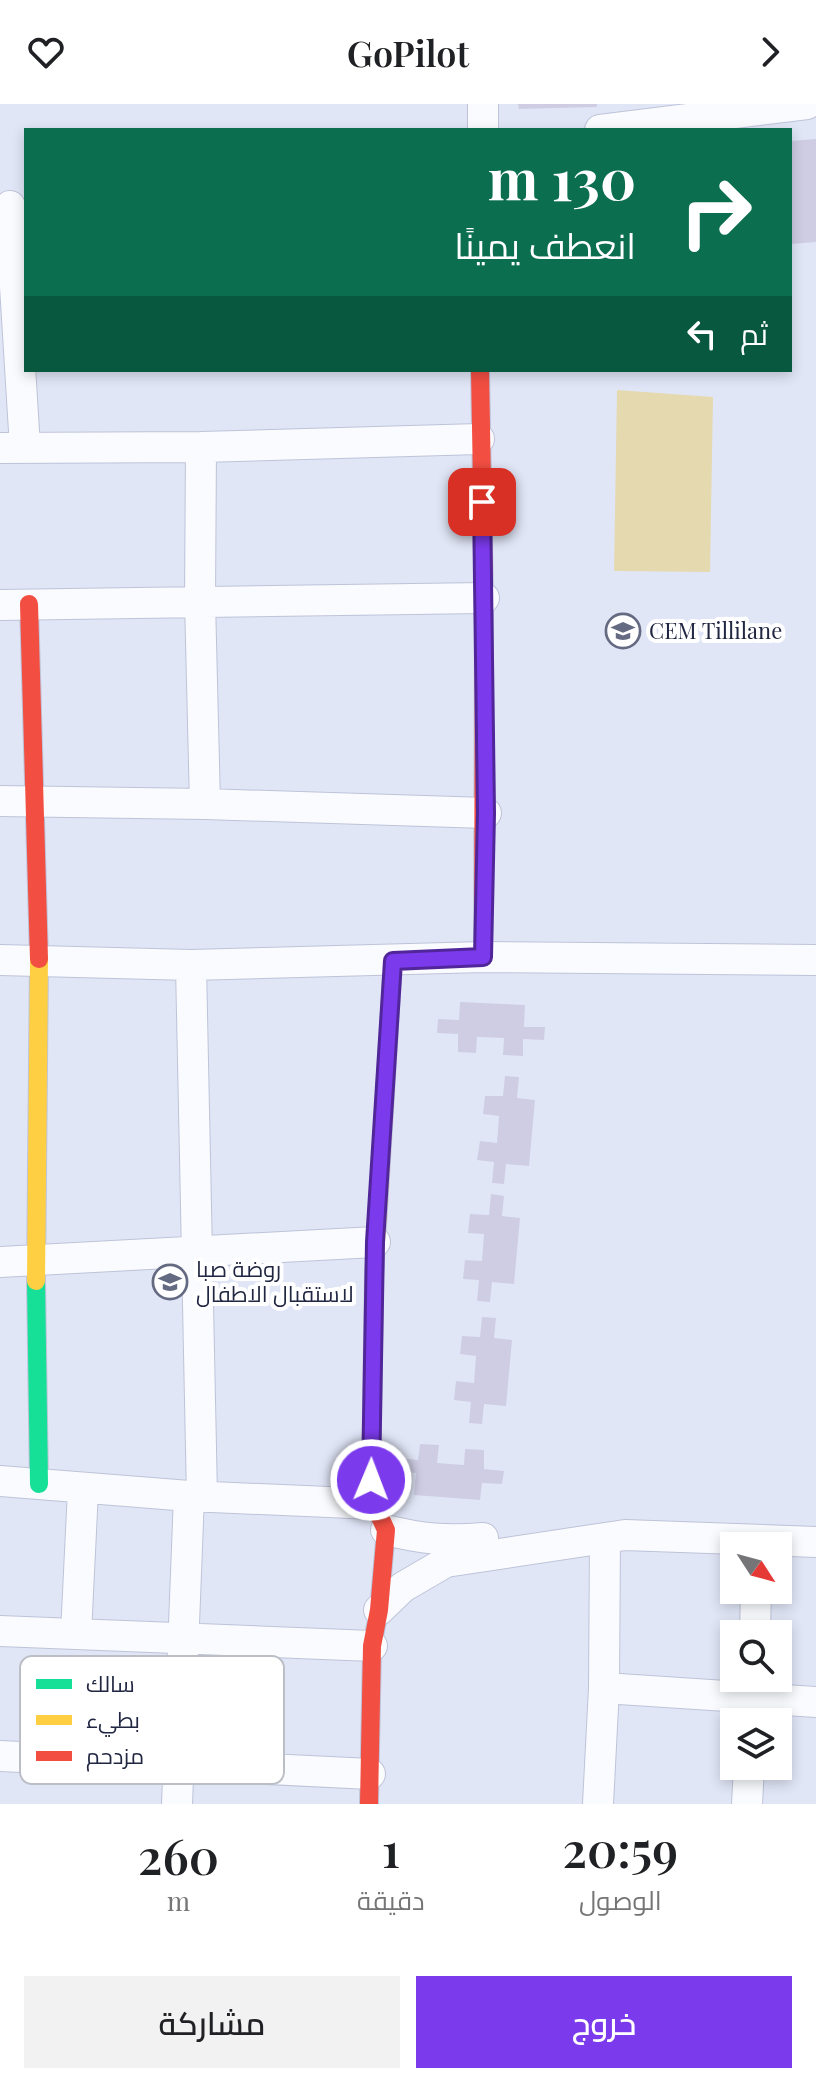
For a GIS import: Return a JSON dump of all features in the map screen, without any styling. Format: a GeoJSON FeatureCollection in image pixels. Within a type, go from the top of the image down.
{"type":"FeatureCollection","features":[{"type":"Feature","properties":{"kind":"street"},"geometry":{"type":"LineString","coordinates":[[483,104],[483,128]]}},
{"type":"Feature","properties":{"kind":"street"},"geometry":{"type":"LineString","coordinates":[[616,128],[807,104]]}},
{"type":"Feature","properties":{"kind":"street"},"geometry":{"type":"LineString","coordinates":[[12,205],[12,447],[201,447],[479,439]]}},
{"type":"Feature","properties":{"kind":"street"},"geometry":{"type":"LineString","coordinates":[[480,372],[486,813],[483,957]]}},
{"type":"Feature","properties":{"kind":"street"},"geometry":{"type":"LineString","coordinates":[[201,447],[200,601],[205,804]]}},
{"type":"Feature","properties":{"kind":"street"},"geometry":{"type":"LineString","coordinates":[[39,1484],[36,801],[14,604],[484,598]]}},
{"type":"Feature","properties":{"kind":"street"},"geometry":{"type":"LineString","coordinates":[[0,801],[486,813]]}},
{"type":"Feature","properties":{"kind":"street"},"geometry":{"type":"LineString","coordinates":[[0,960],[191,965],[483,957],[816,960]]}},
{"type":"Feature","properties":{"kind":"street"},"geometry":{"type":"LineString","coordinates":[[369,1804],[372,1646],[379,1610],[380,1517],[371,1480],[375,1242],[393,961]]}},
{"type":"Feature","properties":{"kind":"street"},"geometry":{"type":"LineString","coordinates":[[185,1656],[196,1497],[198,1252],[191,965]]}},
{"type":"Feature","properties":{"kind":"street"},"geometry":{"type":"LineString","coordinates":[[0,1262],[375,1242]]}},
{"type":"Feature","properties":{"kind":"street"},"geometry":{"type":"LineString","coordinates":[[0,1481],[196,1497],[380,1517],[424,1539],[446,1541],[621,1521],[816,1530]]}},
{"type":"Feature","properties":{"kind":"street"},"geometry":{"type":"LineString","coordinates":[[76,1634],[83,1490]]}},
{"type":"Feature","properties":{"kind":"street"},"geometry":{"type":"LineString","coordinates":[[379,1610],[403,1587],[446,1562],[625,1535],[720,1541]]}},
{"type":"Feature","properties":{"kind":"street"},"geometry":{"type":"LineString","coordinates":[[598,1804],[604,1688],[605,1538]]}},
{"type":"Feature","properties":{"kind":"street"},"geometry":{"type":"LineString","coordinates":[[792,1542],[816,1542]]}},
{"type":"Feature","properties":{"kind":"street"},"geometry":{"type":"LineString","coordinates":[[0,1631],[372,1646]]}},
{"type":"Feature","properties":{"kind":"street"},"geometry":{"type":"LineString","coordinates":[[604,1688],[816,1702]]}},
{"type":"Feature","properties":{"kind":"street"},"geometry":{"type":"LineString","coordinates":[[0,1756],[20,1757]]}},
{"type":"Feature","properties":{"kind":"street"},"geometry":{"type":"LineString","coordinates":[[284,1769],[370,1774]]}},
{"type":"Feature","properties":{"kind":"street"},"geometry":{"type":"LineString","coordinates":[[747,1804],[748,1780]]}},
{"type":"Feature","properties":{"kind":"street"},"geometry":{"type":"LineString","coordinates":[[177,1804],[178,1784]]}},
{"type":"Feature","properties":{"kind":"shaded area"},"geometry":{"type":"Polygon","coordinates":[[[617,390],[713,397],[710,572],[614,571],[617,390]]]}},
{"type":"Feature","properties":{"kind":"building"},"geometry":{"type":"Polygon","coordinates":[[[518,104],[597,104],[597,107],[519,109],[518,104]]]}},
{"type":"Feature","properties":{"kind":"building"},"geometry":{"type":"Polygon","coordinates":[[[816,139],[816,242],[792,244],[792,141],[816,139]]]}},
{"type":"Feature","properties":{"kind":"building"},"geometry":{"type":"Polygon","coordinates":[[[460,1002],[525,1005],[524,1027],[545,1027],[544,1040],[523,1039],[523,1056],[503,1055],[504,1038],[477,1037],[476,1053],[458,1052],[458,1034],[437,1033],[438,1019],[459,1020],[460,1002]]]}},
{"type":"Feature","properties":{"kind":"building"},"geometry":{"type":"Polygon","coordinates":[[[505,1076],[519,1077],[517,1098],[535,1100],[529,1166],[506,1164],[504,1184],[492,1183],[494,1162],[477,1160],[480,1141],[497,1143],[499,1116],[483,1114],[485,1096],[503,1096],[505,1076]]]}},
{"type":"Feature","properties":{"kind":"building"},"geometry":{"type":"Polygon","coordinates":[[[491,1194],[504,1196],[502,1216],[520,1218],[514,1284],[492,1282],[490,1302],[477,1301],[479,1280],[463,1279],[465,1260],[482,1261],[484,1234],[468,1233],[470,1214],[489,1215],[491,1194]]]}},
{"type":"Feature","properties":{"kind":"building"},"geometry":{"type":"Polygon","coordinates":[[[482,1317],[496,1318],[494,1338],[512,1340],[506,1406],[484,1404],[482,1424],[469,1423],[471,1402],[454,1400],[456,1381],[474,1383],[476,1356],[460,1354],[462,1336],[480,1337],[482,1317]]]}},
{"type":"Feature","properties":{"kind":"building"},"geometry":{"type":"Polygon","coordinates":[[[420,1444],[439,1445],[437,1463],[464,1465],[465,1449],[484,1450],[484,1469],[504,1471],[502,1484],[482,1483],[480,1500],[414,1495],[416,1473],[396,1471],[397,1458],[418,1460],[420,1444]]]}},
{"type":"Feature","properties":{"kind":"traffic: fast"},"geometry":{"type":"LineString","coordinates":[[36,1281],[39,1484]]}},
{"type":"Feature","properties":{"kind":"traffic: slow"},"geometry":{"type":"LineString","coordinates":[[36,1281],[39,959]]}},
{"type":"Feature","properties":{"kind":"traffic: slow"},"geometry":{"type":"LineString","coordinates":[[374,1275],[393,961]]}},
{"type":"Feature","properties":{"kind":"traffic: jam"},"geometry":{"type":"LineString","coordinates":[[480,372],[484,598],[483,957]]}},
{"type":"Feature","properties":{"kind":"traffic: jam"},"geometry":{"type":"LineString","coordinates":[[29,604],[39,959]]}},
{"type":"Feature","properties":{"kind":"traffic: jam"},"geometry":{"type":"LineString","coordinates":[[369,1804],[372,1646],[379,1610],[386,1530],[374,1504],[371,1480],[374,1275]]}},
{"type":"Feature","properties":{"kind":"place","name":"CEM Tillilane"},"geometry":{"type":"Point","coordinates":[623,631]}},
{"type":"Feature","properties":{"kind":"place","name":"روضة صبا لاستقبال الاطفال"},"geometry":{"type":"Point","coordinates":[170,1282]}},
{"type":"Feature","properties":{"kind":"route"},"geometry":{"type":"LineString","coordinates":[[371,1480],[375,1242],[393,961],[483,957],[486,813],[482,502]]}}]}
